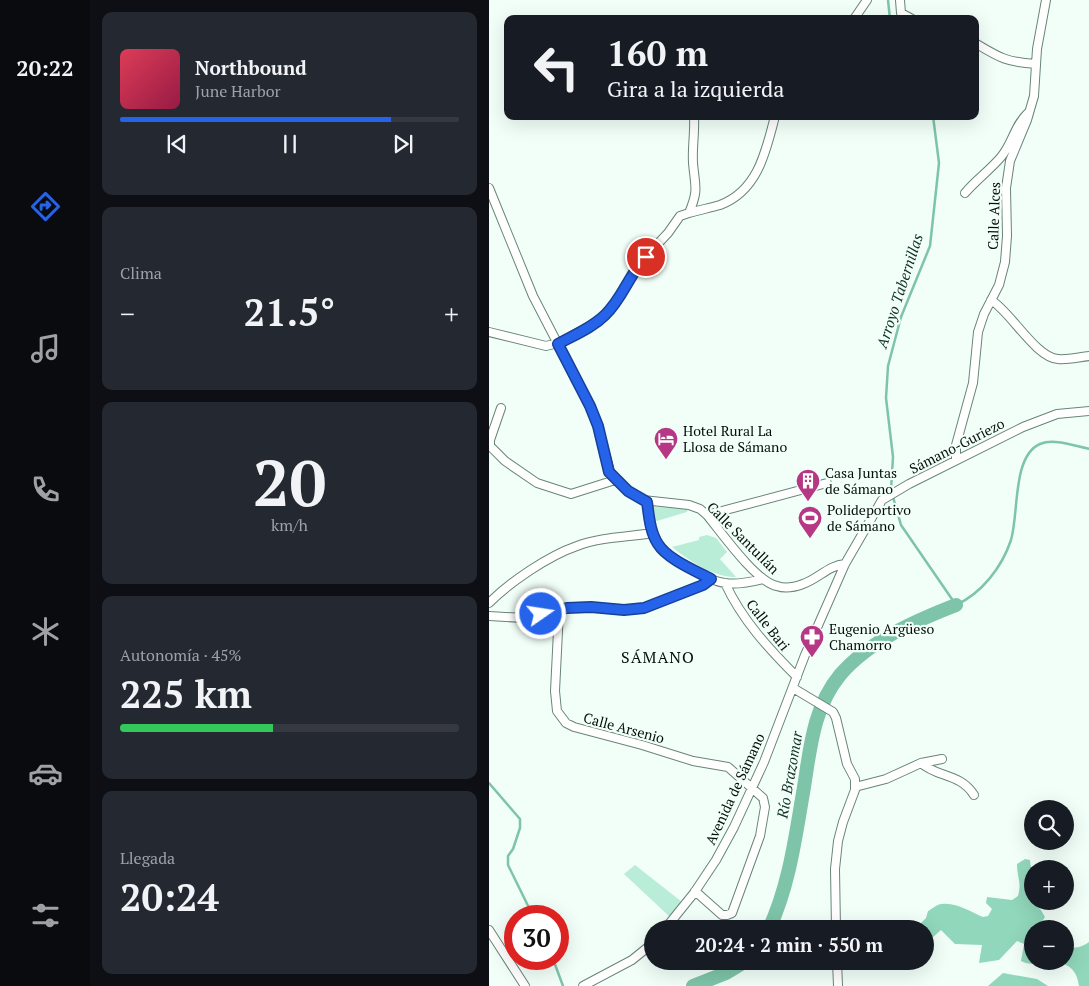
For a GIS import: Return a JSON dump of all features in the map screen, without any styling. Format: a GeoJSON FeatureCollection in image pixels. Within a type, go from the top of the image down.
{"type":"FeatureCollection","features":[{"type":"Feature","properties":{"kind":"street"},"geometry":{"type":"LineString","coordinates":[[857,15],[867,0]]}},
{"type":"Feature","properties":{"kind":"street"},"geometry":{"type":"LineString","coordinates":[[900,0],[901,14],[903,15]]}},
{"type":"Feature","properties":{"kind":"street","name":"Calle Alces"},"geometry":{"type":"LineString","coordinates":[[956,460],[956,445],[973,383],[978,332],[983,314],[999,285],[1005,262],[1007,236],[1006,188],[1011,161],[1034,96],[1040,26],[1046,0]]}},
{"type":"Feature","properties":{"kind":"street"},"geometry":{"type":"LineString","coordinates":[[979,45],[1004,60],[1014,63],[1036,64]]}},
{"type":"Feature","properties":{"kind":"street"},"geometry":{"type":"LineString","coordinates":[[965,193],[975,181],[1003,156],[1020,120],[1029,112]]}},
{"type":"Feature","properties":{"kind":"street"},"geometry":{"type":"LineString","coordinates":[[689,213],[695,199],[697,187],[693,162],[694,120]]}},
{"type":"Feature","properties":{"kind":"street"},"geometry":{"type":"LineString","coordinates":[[489,332],[546,346],[558,344],[592,326],[606,315],[621,295],[636,267],[681,216],[720,205],[735,198],[747,187],[758,172],[767,148],[774,120]]}},
{"type":"Feature","properties":{"kind":"street","name":"Calle Santullán"},"geometry":{"type":"LineString","coordinates":[[489,188],[533,296],[590,406],[598,426],[609,472],[615,480],[633,495],[647,502],[689,505],[700,509],[763,579],[775,586],[794,586],[811,581],[833,567],[845,564]]}},
{"type":"Feature","properties":{"kind":"street"},"geometry":{"type":"LineString","coordinates":[[991,300],[999,304],[1028,339],[1051,358],[1089,356]]}},
{"type":"Feature","properties":{"kind":"street"},"geometry":{"type":"LineString","coordinates":[[501,408],[490,440],[490,446],[505,461],[537,483],[571,494],[615,480]]}},
{"type":"Feature","properties":{"kind":"street","name":"Sámano-Guriezo"},"geometry":{"type":"LineString","coordinates":[[797,677],[845,564],[877,506],[888,495],[1041,420],[1057,414],[1089,411]]}},
{"type":"Feature","properties":{"kind":"street"},"geometry":{"type":"LineString","coordinates":[[707,515],[827,483]]}},
{"type":"Feature","properties":{"kind":"street"},"geometry":{"type":"LineString","coordinates":[[647,502],[653,533],[659,547],[665,552],[711,579],[725,583],[748,583],[763,579]]}},
{"type":"Feature","properties":{"kind":"street"},"geometry":{"type":"LineString","coordinates":[[489,603],[518,579],[577,546],[653,533]]}},
{"type":"Feature","properties":{"kind":"street"},"geometry":{"type":"LineString","coordinates":[[489,616],[523,618],[567,608],[591,607],[624,610],[644,608],[703,585],[711,579]]}},
{"type":"Feature","properties":{"kind":"street","name":"Calle Bari"},"geometry":{"type":"LineString","coordinates":[[725,583],[733,600],[762,642],[797,677]]}},
{"type":"Feature","properties":{"kind":"street","name":"Calle Arsenio"},"geometry":{"type":"LineString","coordinates":[[559,611],[555,691],[558,714],[566,723],[574,727],[693,761],[728,767],[763,798],[765,807],[760,836],[732,913],[722,915],[695,891]]}},
{"type":"Feature","properties":{"kind":"street","name":"Avenida de Sámano"},"geometry":{"type":"LineString","coordinates":[[672,920],[695,891],[734,827],[797,677]]}},
{"type":"Feature","properties":{"kind":"street"},"geometry":{"type":"LineString","coordinates":[[793,688],[833,712],[844,755],[855,779],[853,797],[848,806],[838,841],[835,870],[836,920]]}},
{"type":"Feature","properties":{"kind":"street"},"geometry":{"type":"LineString","coordinates":[[855,787],[886,779],[921,762],[941,759]]}},
{"type":"Feature","properties":{"kind":"street"},"geometry":{"type":"LineString","coordinates":[[921,762],[929,769],[961,781],[969,787],[974,795]]}},
{"type":"Feature","properties":{"kind":"street"},"geometry":{"type":"LineString","coordinates":[[489,930],[525,986]]}},
{"type":"Feature","properties":{"kind":"street"},"geometry":{"type":"LineString","coordinates":[[583,986],[632,960],[644,950]]}},
{"type":"Feature","properties":{"kind":"street"},"geometry":{"type":"LineString","coordinates":[[837,970],[838,986]]}},
{"type":"Feature","properties":{"kind":"green space"},"geometry":{"type":"Polygon","coordinates":[[[654,507],[688,509],[687,512],[657,521],[655,520],[654,507]]]}},
{"type":"Feature","properties":{"kind":"green space"},"geometry":{"type":"Polygon","coordinates":[[[707,535],[716,538],[727,552],[720,559],[736,577],[719,575],[710,571],[672,547],[699,540],[699,537],[707,535]]]}},
{"type":"Feature","properties":{"kind":"green space"},"geometry":{"type":"Polygon","coordinates":[[[1025,859],[1030,860],[1024,860],[1024,910],[1041,910],[1045,917],[1043,920],[1024,920],[1024,944],[1017,941],[999,960],[979,963],[982,945],[955,944],[941,930],[934,936],[934,920],[924,920],[928,911],[938,905],[958,906],[983,917],[988,916],[992,909],[986,903],[987,897],[1012,900],[1018,896],[1017,864],[1025,859]]]}},
{"type":"Feature","properties":{"kind":"green space"},"geometry":{"type":"Polygon","coordinates":[[[635,865],[682,902],[670,917],[624,874],[635,865]]]}},
{"type":"Feature","properties":{"kind":"green space"},"geometry":{"type":"Polygon","coordinates":[[[1089,942],[1089,986],[1079,986],[1076,974],[1073,970],[1074,947],[1089,942]]]}},
{"type":"Feature","properties":{"kind":"green space"},"geometry":{"type":"Polygon","coordinates":[[[1024,944],[1024,962],[1021,961],[1024,944]]]}},
{"type":"Feature","properties":{"kind":"green space"},"geometry":{"type":"Polygon","coordinates":[[[1003,973],[1037,979],[1048,986],[988,986],[1003,973]]]}},
{"type":"Feature","properties":{"kind":"waterway","name":"Arroyo Tabernillas"},"geometry":{"type":"LineString","coordinates":[[888,0],[890,15]]}},
{"type":"Feature","properties":{"kind":"waterway","name":"Arroyo Tabernillas"},"geometry":{"type":"LineString","coordinates":[[934,120],[939,163],[930,246],[901,317],[888,366],[886,398],[893,457],[891,490],[901,525],[956,605],[974,594],[990,578],[1007,550],[1011,540],[1021,473],[1025,460],[1031,451],[1046,442],[1065,443],[1090,449]]}},
{"type":"Feature","properties":{"kind":"waterway","name":"Río Brazomar"},"geometry":{"type":"LineString","coordinates":[[773,920],[782,896],[791,862],[814,731],[823,702],[831,688],[852,663],[879,642],[909,625],[956,605]]}},
{"type":"Feature","properties":{"kind":"waterway"},"geometry":{"type":"LineString","coordinates":[[489,783],[520,819],[520,828],[513,849],[508,856],[508,865],[528,905]]}},
{"type":"Feature","properties":{"kind":"waterway"},"geometry":{"type":"LineString","coordinates":[[557,970],[563,986]]}},
{"type":"Feature","properties":{"kind":"waterway","name":"Río Brazomar"},"geometry":{"type":"LineString","coordinates":[[693,986],[731,970]]}},
{"type":"Feature","properties":{"kind":"place","name":"Hotel Rural La Llosa de Sámano"},"geometry":{"type":"Point","coordinates":[666,460]}},
{"type":"Feature","properties":{"kind":"place","name":"Casa Juntas de Sámano"},"geometry":{"type":"Point","coordinates":[808,502]}},
{"type":"Feature","properties":{"kind":"place","name":"Polideportivo de Sámano"},"geometry":{"type":"Point","coordinates":[810,539]}},
{"type":"Feature","properties":{"kind":"place","name":"Eugenio Argüeso Chamorro"},"geometry":{"type":"Point","coordinates":[812,658]}},
{"type":"Feature","properties":{"kind":"district","name":"SÁMANO"},"geometry":{"type":"Point","coordinates":[658,657]}},
{"type":"Feature","properties":{"kind":"route"},"geometry":{"type":"LineString","coordinates":[[541,614],[567,608],[591,607],[624,610],[644,608],[703,585],[711,579],[675,559],[659,547],[653,533],[647,502],[628,491],[609,472],[598,426],[590,406],[558,344],[592,326],[606,315],[621,295],[636,267],[646,257]]}}]}
